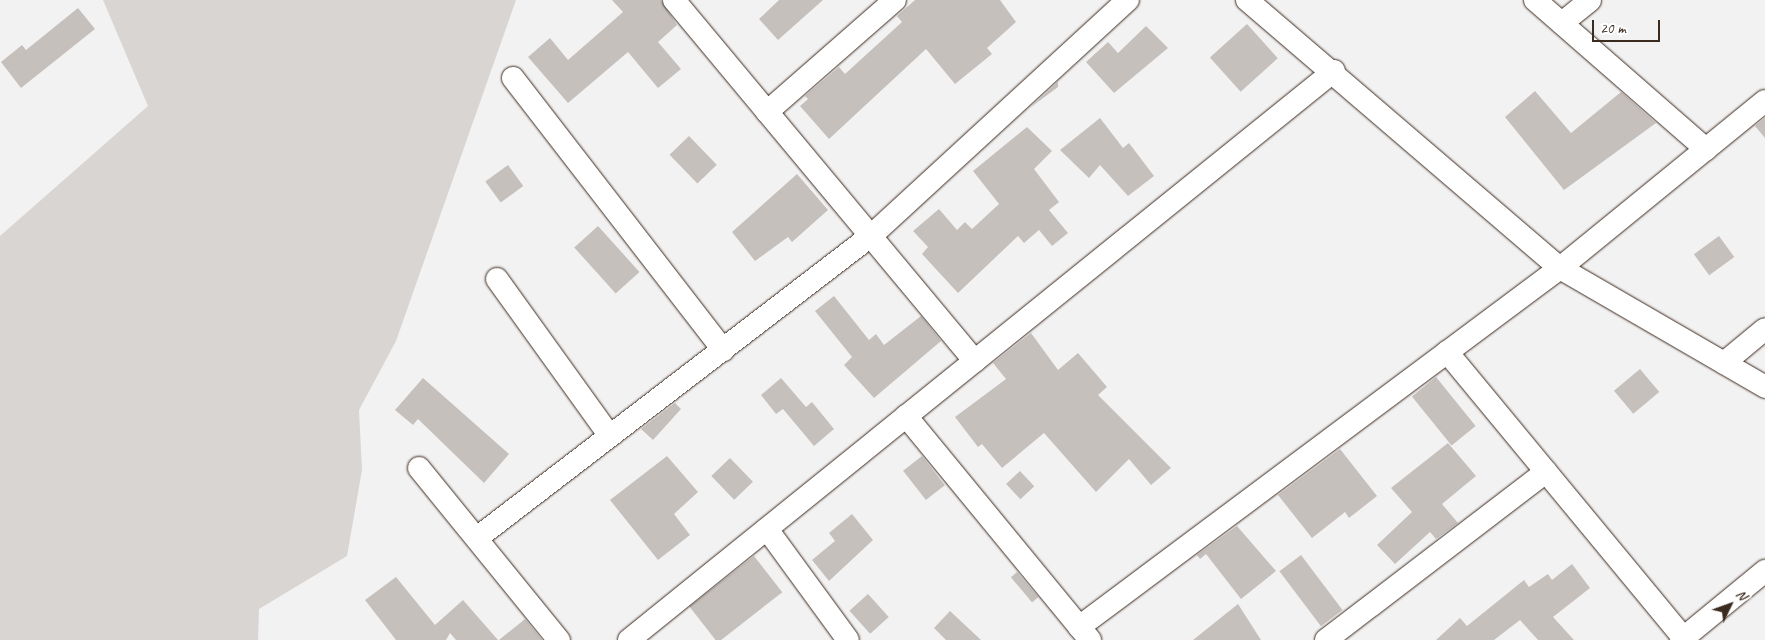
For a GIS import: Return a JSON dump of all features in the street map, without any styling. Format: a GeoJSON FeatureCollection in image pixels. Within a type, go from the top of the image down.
{"type":"FeatureCollection","features":[{"type":"Feature","properties":{"kind":"street"},"geometry":{"type":"LineString","coordinates":[[674,0],[975,361]]}},
{"type":"Feature","properties":{"kind":"street"},"geometry":{"type":"LineString","coordinates":[[767,112],[895,0]]}},
{"type":"Feature","properties":{"kind":"street"},"geometry":{"type":"LineString","coordinates":[[477,538],[871,236],[1128,0]]}},
{"type":"Feature","properties":{"kind":"street"},"geometry":{"type":"LineString","coordinates":[[1247,0],[1334,71],[1560,268],[1765,387]]}},
{"type":"Feature","properties":{"kind":"street"},"geometry":{"type":"LineString","coordinates":[[1535,0],[1706,150]]}},
{"type":"Feature","properties":{"kind":"street"},"geometry":{"type":"LineString","coordinates":[[1562,24],[1590,0]]}},
{"type":"Feature","properties":{"kind":"street"},"geometry":{"type":"LineString","coordinates":[[630,640],[1334,71]]}},
{"type":"Feature","properties":{"kind":"street"},"geometry":{"type":"LineString","coordinates":[[513,78],[723,350]]}},
{"type":"Feature","properties":{"kind":"street"},"geometry":{"type":"LineString","coordinates":[[906,416],[1084,633],[1560,268],[1765,101]]}},
{"type":"Feature","properties":{"kind":"street"},"geometry":{"type":"LineString","coordinates":[[497,279],[610,436]]}},
{"type":"Feature","properties":{"kind":"street"},"geometry":{"type":"LineString","coordinates":[[1724,363],[1765,330]]}},
{"type":"Feature","properties":{"kind":"street"},"geometry":{"type":"LineString","coordinates":[[1448,352],[1683,639],[1765,571]]}},
{"type":"Feature","properties":{"kind":"street"},"geometry":{"type":"LineString","coordinates":[[419,468],[560,640]]}},
{"type":"Feature","properties":{"kind":"street"},"geometry":{"type":"LineString","coordinates":[[1326,640],[1546,472]]}},
{"type":"Feature","properties":{"kind":"street"},"geometry":{"type":"LineString","coordinates":[[767,529],[848,640]]}},
{"type":"Feature","properties":{"kind":"shaded area"},"geometry":{"type":"Polygon","coordinates":[[[103,0],[516,0],[396,341],[359,410],[362,470],[347,556],[259,609],[258,640],[0,640],[0,236],[148,106],[103,0]]]}},
{"type":"Feature","properties":{"kind":"building"},"geometry":{"type":"Polygon","coordinates":[[[612,0],[661,0],[677,25],[658,42],[681,69],[658,88],[628,52],[568,103],[528,57],[550,38],[568,60],[623,12],[612,0]]]}},
{"type":"Feature","properties":{"kind":"building"},"geometry":{"type":"Polygon","coordinates":[[[779,0],[823,0],[778,40],[759,19],[779,0]]]}},
{"type":"Feature","properties":{"kind":"building"},"geometry":{"type":"Polygon","coordinates":[[[915,0],[1000,0],[1016,22],[987,48],[992,54],[955,84],[926,49],[829,139],[800,106],[808,99],[805,96],[839,67],[845,74],[902,22],[897,16],[915,0]]]}},
{"type":"Feature","properties":{"kind":"building"},"geometry":{"type":"Polygon","coordinates":[[[78,8],[95,29],[21,88],[1,62],[22,45],[26,50],[78,8]]]}},
{"type":"Feature","properties":{"kind":"building"},"geometry":{"type":"Polygon","coordinates":[[[1247,24],[1278,58],[1241,92],[1210,57],[1247,24]]]}},
{"type":"Feature","properties":{"kind":"building"},"geometry":{"type":"Polygon","coordinates":[[[1146,26],[1168,48],[1114,93],[1086,62],[1108,42],[1118,53],[1146,26]]]}},
{"type":"Feature","properties":{"kind":"building"},"geometry":{"type":"Polygon","coordinates":[[[1058,82],[1058,87],[1031,107],[1058,82]]]}},
{"type":"Feature","properties":{"kind":"building"},"geometry":{"type":"Polygon","coordinates":[[[1535,91],[1571,133],[1621,92],[1656,123],[1564,190],[1505,117],[1535,91]]]}},
{"type":"Feature","properties":{"kind":"building"},"geometry":{"type":"Polygon","coordinates":[[[1100,118],[1123,148],[1129,143],[1154,176],[1128,196],[1100,165],[1089,178],[1060,150],[1100,118]]]}},
{"type":"Feature","properties":{"kind":"building"},"geometry":{"type":"Polygon","coordinates":[[[1765,118],[1765,138],[1755,126],[1765,118]]]}},
{"type":"Feature","properties":{"kind":"building"},"geometry":{"type":"Polygon","coordinates":[[[1027,127],[1052,151],[1034,169],[1059,202],[1049,210],[1068,233],[1052,246],[1039,230],[1024,243],[1018,236],[958,293],[922,254],[928,247],[913,231],[939,209],[957,230],[965,222],[972,229],[999,204],[973,171],[1027,127]]]}},
{"type":"Feature","properties":{"kind":"building"},"geometry":{"type":"Polygon","coordinates":[[[689,136],[717,165],[697,184],[670,155],[689,136]]]}},
{"type":"Feature","properties":{"kind":"building"},"geometry":{"type":"Polygon","coordinates":[[[508,165],[523,186],[501,202],[485,181],[508,165]]]}},
{"type":"Feature","properties":{"kind":"building"},"geometry":{"type":"Polygon","coordinates":[[[797,174],[828,210],[792,242],[788,237],[755,261],[732,232],[797,174]]]}},
{"type":"Feature","properties":{"kind":"building"},"geometry":{"type":"Polygon","coordinates":[[[598,226],[639,272],[616,293],[574,247],[598,226]]]}},
{"type":"Feature","properties":{"kind":"building"},"geometry":{"type":"Polygon","coordinates":[[[1719,236],[1734,257],[1709,275],[1694,254],[1719,236]]]}},
{"type":"Feature","properties":{"kind":"building"},"geometry":{"type":"Polygon","coordinates":[[[834,296],[869,340],[876,334],[884,345],[921,316],[941,341],[874,398],[844,365],[852,357],[815,311],[834,296]]]}},
{"type":"Feature","properties":{"kind":"building"},"geometry":{"type":"Polygon","coordinates":[[[1031,333],[1058,370],[1078,353],[1107,387],[1098,395],[1171,468],[1151,485],[1129,459],[1096,492],[1044,433],[1002,468],[982,444],[978,447],[955,417],[1006,379],[993,363],[1031,333]]]}},
{"type":"Feature","properties":{"kind":"building"},"geometry":{"type":"Polygon","coordinates":[[[1640,369],[1659,392],[1633,414],[1614,391],[1640,369]]]}},
{"type":"Feature","properties":{"kind":"building"},"geometry":{"type":"Polygon","coordinates":[[[1436,377],[1476,426],[1452,445],[1412,397],[1436,377]]]}},
{"type":"Feature","properties":{"kind":"building"},"geometry":{"type":"Polygon","coordinates":[[[423,378],[509,454],[484,483],[418,419],[413,425],[395,410],[423,378]]]}},
{"type":"Feature","properties":{"kind":"building"},"geometry":{"type":"Polygon","coordinates":[[[781,378],[806,407],[812,402],[834,429],[814,446],[783,409],[776,414],[761,395],[781,378]]]}},
{"type":"Feature","properties":{"kind":"building"},"geometry":{"type":"Polygon","coordinates":[[[675,403],[681,409],[653,440],[641,429],[675,403]]]}},
{"type":"Feature","properties":{"kind":"building"},"geometry":{"type":"Polygon","coordinates":[[[1448,443],[1476,476],[1442,504],[1458,523],[1436,539],[1430,532],[1395,564],[1377,545],[1412,512],[1391,488],[1448,443]]]}},
{"type":"Feature","properties":{"kind":"building"},"geometry":{"type":"Polygon","coordinates":[[[1340,449],[1377,496],[1349,518],[1345,512],[1312,538],[1278,495],[1340,449]]]}},
{"type":"Feature","properties":{"kind":"building"},"geometry":{"type":"Polygon","coordinates":[[[667,456],[698,492],[674,514],[690,535],[658,560],[610,500],[667,456]]]}},
{"type":"Feature","properties":{"kind":"building"},"geometry":{"type":"Polygon","coordinates":[[[922,456],[945,485],[926,500],[903,471],[922,456]]]}},
{"type":"Feature","properties":{"kind":"building"},"geometry":{"type":"Polygon","coordinates":[[[730,458],[753,482],[734,500],[711,476],[730,458]]]}},
{"type":"Feature","properties":{"kind":"building"},"geometry":{"type":"Polygon","coordinates":[[[1020,471],[1034,486],[1020,499],[1006,484],[1020,471]]]}},
{"type":"Feature","properties":{"kind":"building"},"geometry":{"type":"Polygon","coordinates":[[[852,514],[873,540],[829,581],[812,560],[835,541],[829,533],[852,514]]]}},
{"type":"Feature","properties":{"kind":"building"},"geometry":{"type":"Polygon","coordinates":[[[1237,526],[1276,571],[1241,599],[1206,554],[1200,559],[1197,555],[1237,526]]]}},
{"type":"Feature","properties":{"kind":"building"},"geometry":{"type":"Polygon","coordinates":[[[1301,555],[1343,610],[1321,626],[1279,571],[1301,555]]]}},
{"type":"Feature","properties":{"kind":"building"},"geometry":{"type":"Polygon","coordinates":[[[754,556],[782,592],[721,640],[716,640],[689,606],[754,556]]]}},
{"type":"Feature","properties":{"kind":"building"},"geometry":{"type":"Polygon","coordinates":[[[1572,564],[1590,588],[1553,617],[1574,640],[1538,640],[1520,620],[1494,640],[1436,640],[1460,618],[1467,626],[1524,580],[1529,587],[1548,574],[1552,580],[1572,564]]]}},
{"type":"Feature","properties":{"kind":"building"},"geometry":{"type":"Polygon","coordinates":[[[1017,572],[1038,597],[1032,602],[1011,577],[1017,572]]]}},
{"type":"Feature","properties":{"kind":"building"},"geometry":{"type":"Polygon","coordinates":[[[396,577],[435,625],[463,600],[498,640],[456,640],[450,633],[446,640],[396,640],[365,600],[396,577]]]}},
{"type":"Feature","properties":{"kind":"building"},"geometry":{"type":"Polygon","coordinates":[[[868,594],[889,617],[870,634],[849,611],[868,594]]]}},
{"type":"Feature","properties":{"kind":"building"},"geometry":{"type":"Polygon","coordinates":[[[1238,604],[1261,640],[1193,640],[1238,604]]]}},
{"type":"Feature","properties":{"kind":"building"},"geometry":{"type":"Polygon","coordinates":[[[950,611],[981,640],[946,640],[934,628],[950,611]]]}},
{"type":"Feature","properties":{"kind":"building"},"geometry":{"type":"Polygon","coordinates":[[[525,619],[542,640],[499,640],[525,619]]]}}]}
